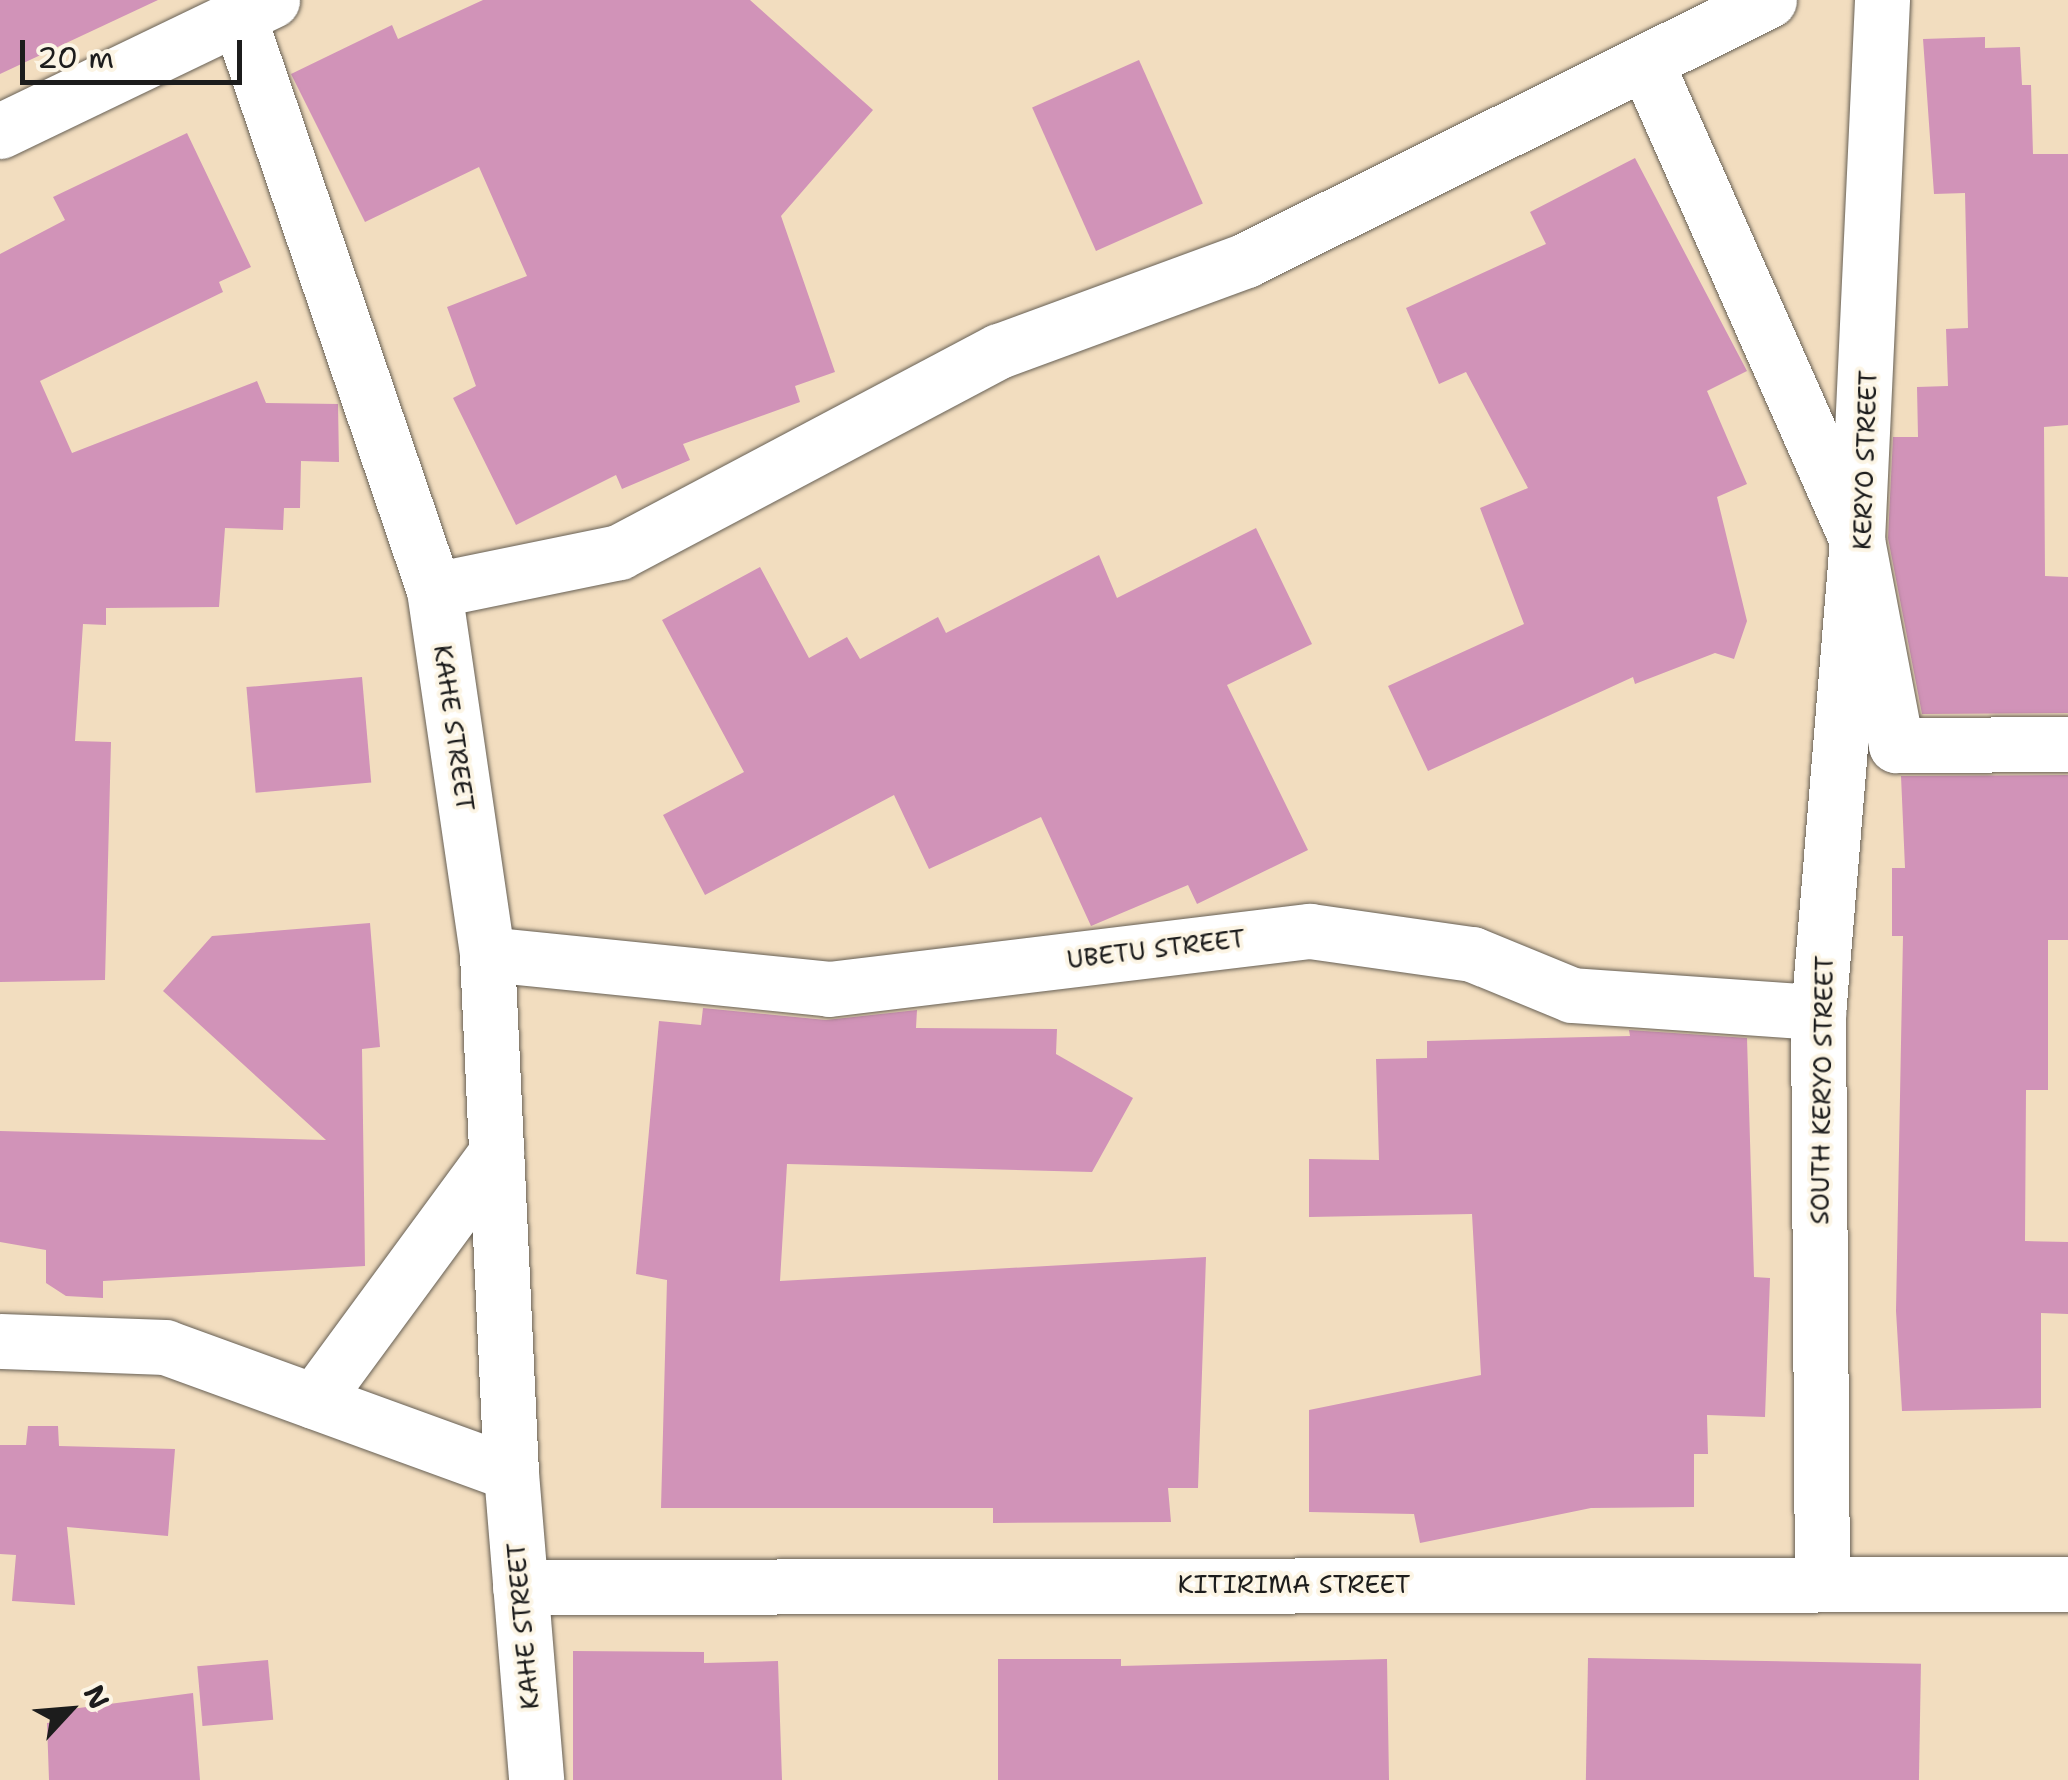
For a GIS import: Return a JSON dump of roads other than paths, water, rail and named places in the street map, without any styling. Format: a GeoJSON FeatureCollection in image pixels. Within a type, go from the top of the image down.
{"type":"FeatureCollection","features":[{"type":"Feature","properties":{"kind":"street"},"geometry":{"type":"LineString","coordinates":[[434,590],[620,552],[999,352],[1246,260],[1769,0]]}},
{"type":"Feature","properties":{"kind":"street","name":"KERYO STREET"},"geometry":{"type":"LineString","coordinates":[[1882,0],[1857,540],[1896,745],[2068,744]]}},
{"type":"Feature","properties":{"kind":"street"},"geometry":{"type":"LineString","coordinates":[[0,131],[256,7]]}},
{"type":"Feature","properties":{"kind":"street","name":"KAHE STREET"},"geometry":{"type":"LineString","coordinates":[[256,7],[434,590],[487,954],[511,1473],[536,1780]]}},
{"type":"Feature","properties":{"kind":"street"},"geometry":{"type":"LineString","coordinates":[[1646,63],[1857,540]]}},
{"type":"Feature","properties":{"kind":"street","name":"SOUTH KERYO STREET"},"geometry":{"type":"LineString","coordinates":[[1822,1582],[1818,1012],[1857,540]]}},
{"type":"Feature","properties":{"kind":"street","name":"UBETU STREET"},"geometry":{"type":"LineString","coordinates":[[487,954],[829,989],[1310,930],[1472,954],[1572,995],[1818,1012]]}},
{"type":"Feature","properties":{"kind":"street"},"geometry":{"type":"LineString","coordinates":[[314,1401],[496,1153]]}},
{"type":"Feature","properties":{"kind":"street"},"geometry":{"type":"LineString","coordinates":[[0,1341],[165,1348],[511,1473]]}},
{"type":"Feature","properties":{"kind":"street","name":"KITIRIMA STREET"},"geometry":{"type":"LineString","coordinates":[[520,1586],[2068,1584]]}}]}
